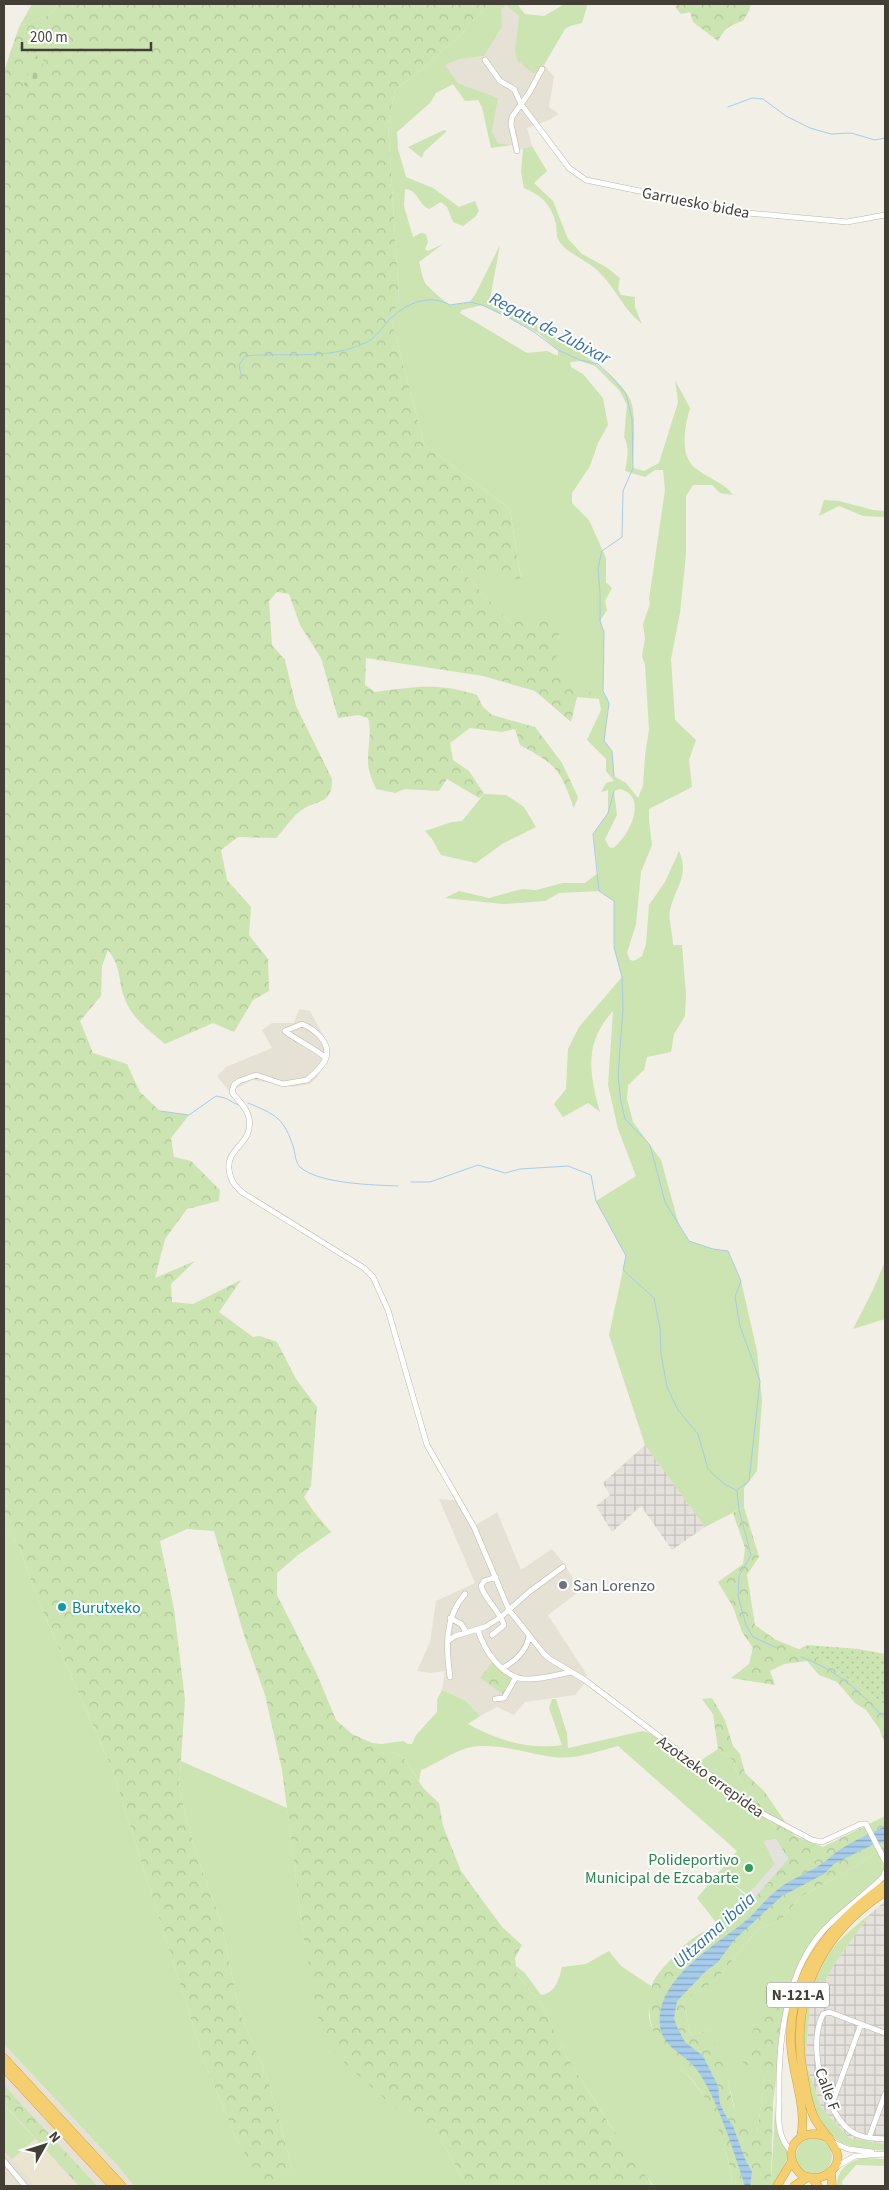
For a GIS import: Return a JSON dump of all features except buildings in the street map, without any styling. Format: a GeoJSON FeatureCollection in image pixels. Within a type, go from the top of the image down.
{"type":"FeatureCollection","features":[{"type":"Feature","properties":{"kind":"highway","name":"N-121-A"},"geometry":{"type":"LineString","coordinates":[[801,2137],[803,2115],[791,2045],[793,2014],[800,1988],[818,1947],[831,1930],[862,1902],[885,1885]]}},
{"type":"Feature","properties":{"kind":"highway","name":"N-121-A"},"geometry":{"type":"LineString","coordinates":[[832,2141],[818,2126],[809,2103],[800,2059],[801,2016],[810,1979],[824,1952],[836,1935],[860,1911],[885,1892]]}},
{"type":"Feature","properties":{"kind":"highway"},"geometry":{"type":"LineString","coordinates":[[836,1935],[885,1898]]}},
{"type":"Feature","properties":{"kind":"highway"},"geometry":{"type":"LineString","coordinates":[[4,2058],[122,2186]]}},
{"type":"Feature","properties":{"kind":"highway"},"geometry":{"type":"LineString","coordinates":[[4,2068],[114,2186]]}},
{"type":"Feature","properties":{"kind":"highway"},"geometry":{"type":"LineString","coordinates":[[777,2186],[792,2157],[795,2143],[801,2137],[815,2133],[832,2141],[837,2159],[833,2170],[832,2186]]}},
{"type":"Feature","properties":{"kind":"highway"},"geometry":{"type":"LineString","coordinates":[[792,2157],[798,2171],[810,2178],[818,2186]]}},
{"type":"Feature","properties":{"kind":"highway"},"geometry":{"type":"LineString","coordinates":[[794,2186],[810,2178],[823,2177],[833,2170]]}},
{"type":"Feature","properties":{"kind":"street","name":"Garruesko bidea"},"geometry":{"type":"LineString","coordinates":[[485,60],[500,81],[514,89],[521,104],[569,168],[586,180],[747,213],[847,222],[885,215]]}},
{"type":"Feature","properties":{"kind":"street"},"geometry":{"type":"LineString","coordinates":[[517,151],[510,124],[512,117],[542,69]]}},
{"type":"Feature","properties":{"kind":"street"},"geometry":{"type":"LineString","coordinates":[[302,1024],[312,1028],[318,1032],[327,1049],[326,1058],[285,1031],[302,1024]]}},
{"type":"Feature","properties":{"kind":"street","name":"Azotzeko errepidea"},"geometry":{"type":"LineString","coordinates":[[326,1058],[307,1080],[283,1084],[256,1074],[234,1085],[232,1092],[246,1108],[250,1124],[244,1142],[232,1153],[228,1161],[233,1184],[308,1234],[364,1268],[373,1277],[388,1310],[427,1445],[474,1527],[509,1610],[544,1654],[590,1684],[756,1810],[812,1840],[822,1842],[861,1824],[868,1826],[885,1861]]}},
{"type":"Feature","properties":{"kind":"street"},"geometry":{"type":"LineString","coordinates":[[448,1641],[455,1636],[478,1630],[501,1617],[529,1592],[563,1567]]}},
{"type":"Feature","properties":{"kind":"street"},"geometry":{"type":"LineString","coordinates":[[492,1635],[504,1625],[481,1586],[484,1581],[496,1578]]}},
{"type":"Feature","properties":{"kind":"street"},"geometry":{"type":"LineString","coordinates":[[450,1677],[447,1653],[450,1618],[454,1608],[465,1594]]}},
{"type":"Feature","properties":{"kind":"street"},"geometry":{"type":"LineString","coordinates":[[450,1618],[461,1624],[465,1630],[464,1633]]}},
{"type":"Feature","properties":{"kind":"street"},"geometry":{"type":"LineString","coordinates":[[478,1630],[494,1660],[516,1677],[534,1679],[571,1672]]}},
{"type":"Feature","properties":{"kind":"street"},"geometry":{"type":"LineString","coordinates":[[503,1668],[511,1664],[522,1653],[529,1636]]}},
{"type":"Feature","properties":{"kind":"street"},"geometry":{"type":"LineString","coordinates":[[496,1699],[504,1698],[516,1677]]}},
{"type":"Feature","properties":{"kind":"street"},"geometry":{"type":"LineString","coordinates":[[792,2157],[782,2139],[779,2124],[779,2099],[781,2049],[787,2006],[797,1974],[814,1942],[840,1914],[874,1886],[883,1877],[885,1872]]}},
{"type":"Feature","properties":{"kind":"street","name":"Calle F"},"geometry":{"type":"LineString","coordinates":[[861,2024],[829,2012],[823,2014],[818,2024],[816,2051],[824,2086],[832,2105],[846,2127],[861,2137],[885,2139]]}},
{"type":"Feature","properties":{"kind":"street"},"geometry":{"type":"LineString","coordinates":[[832,2105],[861,2024],[885,2033]]}},
{"type":"Feature","properties":{"kind":"street"},"geometry":{"type":"LineString","coordinates":[[869,2138],[885,2094]]}},
{"type":"Feature","properties":{"kind":"street"},"geometry":{"type":"LineString","coordinates":[[782,2139],[788,2144],[795,2143]]}},
{"type":"Feature","properties":{"kind":"street"},"geometry":{"type":"LineString","coordinates":[[832,2141],[848,2149],[885,2154],[855,2156],[833,2170]]}},
{"type":"Feature","properties":{"kind":"street"},"geometry":{"type":"LineString","coordinates":[[868,2152],[885,2151]]}},
{"type":"Feature","properties":{"kind":"street"},"geometry":{"type":"LineString","coordinates":[[4,2161],[25,2186]]}},
{"type":"Feature","properties":{"kind":"shaded area"},"geometry":{"type":"Polygon","coordinates":[[[506,5],[519,16],[515,48],[534,74],[544,65],[554,77],[549,107],[559,114],[547,121],[527,128],[532,146],[514,152],[512,145],[498,143],[492,132],[498,98],[458,83],[444,65],[460,59],[484,56],[501,10],[506,5]]]}},
{"type":"Feature","properties":{"kind":"shaded area"},"geometry":{"type":"Polygon","coordinates":[[[299,1009],[310,1011],[327,1043],[329,1058],[317,1077],[310,1084],[293,1087],[252,1080],[230,1092],[217,1076],[226,1067],[272,1048],[262,1030],[272,1023],[294,1023],[299,1009]]]}},
{"type":"Feature","properties":{"kind":"shaded area"},"geometry":{"type":"Polygon","coordinates":[[[645,1445],[705,1527],[672,1550],[641,1506],[612,1532],[596,1506],[610,1495],[603,1483],[645,1445]]]}},
{"type":"Feature","properties":{"kind":"shaded area"},"geometry":{"type":"Polygon","coordinates":[[[439,1499],[462,1501],[476,1525],[497,1512],[521,1570],[552,1549],[565,1565],[580,1591],[548,1615],[587,1675],[584,1684],[575,1695],[525,1702],[514,1715],[497,1707],[480,1716],[466,1701],[442,1690],[445,1671],[430,1673],[417,1671],[430,1642],[436,1601],[475,1583],[439,1499]]]}},
{"type":"Feature","properties":{"kind":"shaded area"},"geometry":{"type":"Polygon","coordinates":[[[776,1839],[788,1859],[752,1901],[747,1897],[748,1895],[775,1864],[764,1841],[776,1839]]]}},
{"type":"Feature","properties":{"kind":"shaded area"},"geometry":{"type":"Polygon","coordinates":[[[885,1901],[885,2144],[849,2138],[821,2107],[805,2061],[810,2007],[837,1960],[871,1913],[885,1901]]]}},
{"type":"Feature","properties":{"kind":"shaded area"},"geometry":{"type":"Polygon","coordinates":[[[4,2044],[118,2166],[134,2186],[4,2186],[4,2044]]]}},
{"type":"Feature","properties":{"kind":"shaded area"},"geometry":{"type":"Polygon","coordinates":[[[35,2139],[79,2186],[35,2186],[12,2159],[35,2139]]]}},
{"type":"Feature","properties":{"kind":"green space"},"geometry":{"type":"Polygon","coordinates":[[[32,4],[58,4],[49,15],[19,27],[32,4]]]}},
{"type":"Feature","properties":{"kind":"green space"},"geometry":{"type":"Polygon","coordinates":[[[58,4],[489,4],[459,36],[420,71],[395,90],[388,124],[399,299],[391,318],[424,444],[510,509],[521,580],[455,564],[511,623],[554,615],[559,635],[555,666],[599,699],[577,697],[571,722],[535,691],[483,676],[366,658],[365,685],[375,692],[426,687],[450,688],[463,691],[477,695],[483,707],[492,715],[535,727],[562,763],[578,797],[574,808],[565,784],[556,769],[520,745],[515,729],[502,732],[470,728],[450,743],[453,760],[469,771],[484,794],[479,798],[447,779],[439,791],[405,789],[395,793],[376,789],[368,766],[370,733],[368,718],[358,715],[338,718],[321,658],[300,625],[289,594],[277,592],[269,601],[272,645],[285,660],[296,706],[332,779],[330,793],[327,797],[299,812],[276,838],[238,837],[221,850],[227,880],[251,907],[249,935],[268,959],[269,991],[253,1000],[234,1032],[213,1023],[165,1044],[142,1024],[127,1005],[119,973],[108,950],[102,966],[101,996],[80,1021],[93,1053],[127,1064],[140,1092],[160,1111],[189,1115],[171,1138],[174,1157],[191,1161],[220,1190],[219,1201],[187,1209],[165,1239],[155,1278],[195,1261],[171,1284],[172,1302],[193,1304],[241,1280],[219,1312],[253,1337],[260,1336],[277,1342],[296,1379],[317,1407],[311,1486],[304,1497],[331,1532],[298,1555],[277,1573],[277,1595],[316,1672],[336,1720],[352,1734],[403,1757],[424,1789],[439,1803],[443,1826],[461,1871],[502,1927],[522,1945],[515,1958],[517,1974],[541,2004],[568,2059],[612,2128],[653,2186],[467,2186],[437,2133],[435,2122],[421,2124],[389,2103],[337,2056],[320,2028],[303,1934],[282,1770],[265,1695],[244,1635],[214,1531],[187,1529],[160,1541],[174,1609],[185,1700],[179,1789],[197,1857],[221,1921],[239,2010],[268,2079],[292,2169],[263,2186],[235,2136],[206,2066],[112,1769],[40,1605],[19,1546],[4,1527],[4,71],[19,27],[49,15],[58,4]]]}},
{"type":"Feature","properties":{"kind":"green space"},"geometry":{"type":"Polygon","coordinates":[[[489,4],[517,4],[525,14],[544,16],[565,4],[586,4],[587,6],[582,23],[565,29],[544,65],[534,74],[517,60],[515,48],[519,16],[506,5],[501,10],[502,26],[484,56],[460,59],[445,65],[458,83],[498,98],[492,132],[498,143],[512,145],[491,148],[482,107],[478,100],[465,101],[453,84],[436,93],[430,103],[397,132],[398,149],[406,177],[433,188],[459,207],[475,201],[479,211],[475,217],[463,226],[453,222],[447,207],[441,202],[429,209],[422,204],[413,192],[405,189],[404,206],[413,237],[421,233],[426,234],[428,242],[425,249],[428,251],[443,244],[419,262],[425,283],[450,305],[470,302],[500,245],[490,299],[524,317],[567,344],[588,358],[622,386],[632,406],[634,433],[633,468],[644,471],[659,463],[678,402],[675,380],[690,408],[686,422],[685,448],[690,463],[720,483],[733,495],[720,493],[712,485],[693,485],[686,496],[686,555],[680,613],[671,659],[675,720],[696,740],[689,760],[692,787],[649,809],[652,845],[641,872],[636,924],[627,953],[630,960],[634,961],[642,956],[646,944],[649,905],[665,882],[679,851],[683,868],[672,902],[670,918],[673,945],[682,945],[686,995],[685,1016],[674,1034],[671,1052],[647,1057],[644,1070],[628,1085],[627,1099],[633,1122],[661,1160],[679,1225],[689,1241],[713,1249],[728,1251],[741,1281],[757,1351],[762,1400],[757,1471],[744,1488],[744,1507],[705,1527],[645,1445],[609,1335],[626,1256],[596,1201],[636,1176],[618,1129],[608,1085],[613,1011],[597,1035],[593,1047],[593,1085],[600,1112],[588,1103],[563,1117],[554,1104],[566,1089],[568,1049],[579,1027],[622,977],[614,947],[614,901],[599,891],[559,893],[545,901],[503,904],[445,898],[459,891],[489,898],[522,889],[536,890],[563,883],[585,883],[598,873],[593,834],[608,813],[608,790],[601,792],[606,783],[614,781],[606,771],[606,759],[587,740],[601,710],[599,699],[554,666],[559,635],[511,623],[454,563],[521,579],[510,509],[424,444],[391,318],[399,299],[388,124],[395,90],[420,71],[459,36],[489,4]],[[482,305],[462,310],[460,313],[527,353],[547,351],[558,356],[558,350],[538,333],[482,305]],[[580,361],[570,362],[571,367],[583,374],[603,398],[608,425],[598,443],[590,466],[572,493],[572,503],[589,520],[606,558],[606,582],[612,588],[605,601],[607,610],[600,621],[604,632],[603,691],[609,703],[604,740],[612,751],[614,776],[626,783],[638,798],[643,786],[649,729],[645,665],[642,656],[645,639],[643,624],[650,604],[649,599],[665,490],[663,470],[655,470],[645,477],[625,471],[627,449],[624,437],[627,405],[620,391],[595,366],[580,361]],[[620,789],[614,791],[617,815],[605,839],[609,847],[613,848],[619,843],[630,826],[635,808],[629,793],[620,789]]]}},
{"type":"Feature","properties":{"kind":"green space"},"geometry":{"type":"Polygon","coordinates":[[[678,4],[751,4],[743,21],[728,28],[722,33],[718,41],[693,22],[690,12],[681,14],[675,7],[678,4]]]}},
{"type":"Feature","properties":{"kind":"green space"},"geometry":{"type":"Polygon","coordinates":[[[38,54],[41,54],[43,58],[43,67],[31,89],[29,89],[24,84],[28,76],[27,72],[38,54]]]}},
{"type":"Feature","properties":{"kind":"green space"},"geometry":{"type":"Polygon","coordinates":[[[444,130],[447,131],[424,152],[422,158],[408,147],[444,130]]]}},
{"type":"Feature","properties":{"kind":"green space"},"geometry":{"type":"Polygon","coordinates":[[[532,146],[547,171],[534,183],[553,201],[568,239],[582,254],[606,267],[620,278],[618,289],[621,295],[635,297],[635,307],[642,324],[630,312],[596,269],[571,253],[561,244],[557,237],[554,217],[548,206],[536,194],[524,188],[521,172],[523,149],[532,146]]]}},
{"type":"Feature","properties":{"kind":"green space"},"geometry":{"type":"Polygon","coordinates":[[[824,500],[839,501],[873,510],[885,511],[885,517],[863,516],[839,506],[819,516],[824,500]]]}},
{"type":"Feature","properties":{"kind":"green space"},"geometry":{"type":"Polygon","coordinates":[[[484,794],[506,795],[524,807],[536,827],[502,844],[476,863],[441,855],[425,831],[452,822],[462,821],[484,794]]]}},
{"type":"Feature","properties":{"kind":"green space"},"geometry":{"type":"Polygon","coordinates":[[[885,1261],[885,1319],[853,1329],[874,1288],[885,1261]]]}},
{"type":"Feature","properties":{"kind":"green space"},"geometry":{"type":"Polygon","coordinates":[[[744,1507],[759,1557],[747,1575],[755,1625],[776,1640],[816,1656],[885,1705],[885,1744],[879,1728],[866,1710],[855,1703],[837,1682],[819,1675],[807,1661],[784,1664],[770,1671],[775,1685],[731,1678],[749,1664],[753,1648],[742,1632],[733,1607],[718,1582],[743,1564],[745,1548],[733,1513],[744,1507]]]}},
{"type":"Feature","properties":{"kind":"green space"},"geometry":{"type":"Polygon","coordinates":[[[4,1527],[19,1546],[40,1605],[112,1769],[206,2066],[235,2136],[263,2185],[292,2169],[268,2079],[239,2010],[221,1921],[197,1857],[179,1789],[181,1761],[287,1808],[303,1934],[435,2122],[437,2133],[467,2186],[134,2186],[118,2166],[4,2044],[4,1527]]]}},
{"type":"Feature","properties":{"kind":"green space"},"geometry":{"type":"Polygon","coordinates":[[[807,1645],[858,1649],[885,1654],[885,1705],[816,1656],[798,1650],[807,1645]]]}},
{"type":"Feature","properties":{"kind":"green space"},"geometry":{"type":"Polygon","coordinates":[[[494,1660],[514,1676],[504,1695],[480,1678],[494,1660]]]}},
{"type":"Feature","properties":{"kind":"green space"},"geometry":{"type":"Polygon","coordinates":[[[442,1690],[466,1701],[480,1716],[468,1724],[490,1735],[525,1745],[562,1745],[549,1708],[552,1699],[556,1699],[567,1733],[568,1748],[643,1731],[655,1735],[697,1763],[718,1749],[734,1761],[739,1779],[744,1788],[776,1828],[776,1839],[764,1841],[775,1864],[748,1895],[730,1882],[752,1901],[732,1923],[718,1925],[697,1898],[737,1851],[618,1746],[586,1755],[561,1758],[499,1747],[473,1747],[458,1751],[421,1770],[419,1781],[403,1757],[371,1743],[382,1744],[403,1741],[412,1744],[416,1735],[437,1712],[437,1700],[442,1690]]]}},
{"type":"Feature","properties":{"kind":"green space"},"geometry":{"type":"Polygon","coordinates":[[[712,1698],[725,1720],[733,1746],[740,1754],[745,1773],[764,1791],[795,1836],[823,1847],[885,1816],[885,1850],[874,1854],[855,1867],[800,1897],[781,1920],[758,1929],[716,1980],[683,2001],[691,2035],[708,2030],[723,2062],[736,2112],[748,2128],[757,2133],[765,2077],[741,2061],[756,2023],[788,1991],[773,2103],[771,2186],[732,2186],[726,2152],[702,2093],[661,2047],[654,2034],[650,2018],[650,1992],[653,1981],[663,1967],[699,1934],[714,1927],[732,1923],[788,1859],[776,1839],[776,1828],[744,1788],[739,1779],[734,1761],[718,1749],[713,1714],[702,1699],[712,1698]]]}},
{"type":"Feature","properties":{"kind":"green space"},"geometry":{"type":"Polygon","coordinates":[[[885,1850],[885,1885],[814,1942],[791,1990],[782,1995],[765,2077],[757,2133],[747,2130],[737,2117],[723,2063],[708,2030],[691,2035],[683,2001],[716,1980],[758,1929],[781,1920],[800,1897],[855,1867],[874,1854],[885,1850]]]}},
{"type":"Feature","properties":{"kind":"green space"},"geometry":{"type":"Polygon","coordinates":[[[871,1913],[837,1960],[810,2007],[805,2061],[821,2107],[849,2138],[885,2144],[885,2151],[841,2143],[821,2125],[815,2114],[809,2094],[802,2044],[801,2023],[804,2009],[810,1988],[819,1968],[835,1945],[871,1913]]]}},
{"type":"Feature","properties":{"kind":"green space"},"geometry":{"type":"Polygon","coordinates":[[[609,1951],[621,1966],[651,1986],[649,2017],[653,2029],[664,2049],[694,2082],[706,2100],[726,2152],[732,2186],[654,2186],[629,2154],[568,2059],[541,2004],[517,1974],[516,1966],[525,1973],[541,1995],[546,1994],[558,1981],[562,1967],[586,1964],[609,1951]]]}},
{"type":"Feature","properties":{"kind":"green space"},"geometry":{"type":"Polygon","coordinates":[[[4,2085],[97,2186],[79,2186],[4,2104],[4,2085]]]}},
{"type":"Feature","properties":{"kind":"green space"},"geometry":{"type":"Polygon","coordinates":[[[776,2087],[776,2122],[780,2136],[789,2154],[777,2182],[771,2186],[776,2087]]]}},
{"type":"Feature","properties":{"kind":"green space"},"geometry":{"type":"Polygon","coordinates":[[[4,2105],[35,2139],[12,2159],[4,2151],[4,2105]]]}},
{"type":"Feature","properties":{"kind":"green space"},"geometry":{"type":"Polygon","coordinates":[[[814,2138],[826,2144],[832,2156],[826,2168],[814,2174],[802,2168],[796,2156],[802,2144],[814,2138]]]}},
{"type":"Feature","properties":{"kind":"green space"},"geometry":{"type":"Polygon","coordinates":[[[865,2158],[885,2159],[885,2166],[856,2165],[842,2181],[843,2186],[837,2186],[839,2175],[845,2167],[854,2161],[865,2158]]]}},
{"type":"Feature","properties":{"kind":"water"},"geometry":{"type":"Polygon","coordinates":[[[885,1826],[885,1842],[874,1844],[834,1864],[824,1874],[782,1896],[735,1939],[718,1962],[706,1971],[677,2001],[674,2018],[677,2027],[685,2042],[703,2056],[718,2086],[720,2104],[733,2126],[745,2159],[752,2172],[750,2186],[745,2186],[725,2127],[706,2084],[693,2065],[665,2040],[662,2034],[660,2026],[661,2009],[667,1993],[690,1964],[748,1919],[776,1891],[790,1881],[811,1871],[843,1847],[885,1826]]]}},
{"type":"Feature","properties":{"kind":"waterway"},"geometry":{"type":"LineString","coordinates":[[728,107],[752,98],[763,99],[786,116],[810,128],[831,134],[851,133],[875,140],[885,138]]}},
{"type":"Feature","properties":{"kind":"waterway","name":"Regata de Zubixar"},"geometry":{"type":"LineString","coordinates":[[242,378],[239,365],[245,356],[323,354],[353,348],[371,340],[398,312],[419,301],[427,300],[435,300],[450,305],[470,302],[482,305],[534,332],[558,350],[580,360],[598,364],[612,377],[626,394],[632,419],[633,468],[623,491],[622,537],[602,551],[598,568],[600,621],[604,632],[603,691],[609,703],[604,741],[612,751],[614,776]]}},
{"type":"Feature","properties":{"kind":"waterway","name":"Regata de Zubixar"},"geometry":{"type":"LineString","coordinates":[[614,791],[608,813],[593,834],[599,891],[614,901],[614,947],[622,977],[623,1009],[618,1076],[621,1102],[625,1119],[650,1145],[665,1202],[689,1241],[713,1249],[728,1251],[741,1281],[735,1297],[740,1326],[760,1381],[749,1481],[737,1490]]}},
{"type":"Feature","properties":{"kind":"waterway"},"geometry":{"type":"LineString","coordinates":[[160,1111],[189,1115],[216,1096],[225,1098],[238,1105]]}},
{"type":"Feature","properties":{"kind":"waterway"},"geometry":{"type":"LineString","coordinates":[[248,1103],[273,1115],[283,1124],[287,1130],[300,1167],[309,1173],[347,1183],[398,1186]]}},
{"type":"Feature","properties":{"kind":"waterway"},"geometry":{"type":"LineString","coordinates":[[411,1182],[430,1182],[478,1165],[505,1173],[520,1169],[568,1166],[591,1175],[596,1201],[626,1256],[623,1270],[654,1298],[660,1328],[661,1354],[667,1387],[678,1410],[698,1434],[708,1469],[724,1484],[736,1490]]}},
{"type":"Feature","properties":{"kind":"waterway"},"geometry":{"type":"LineString","coordinates":[[737,1491],[739,1510],[751,1555],[739,1576],[738,1596],[746,1625],[753,1637],[777,1648]]}},
{"type":"Feature","properties":{"kind":"waterway"},"geometry":{"type":"LineString","coordinates":[[801,1657],[825,1668],[848,1683],[885,1720]]}},
{"type":"Feature","properties":{"kind":"place","name":"San Lorenzo"},"geometry":{"type":"Point","coordinates":[563,1585]}},
{"type":"Feature","properties":{"kind":"place","name":"Burutxeko"},"geometry":{"type":"Point","coordinates":[62,1607]}},
{"type":"Feature","properties":{"kind":"place","name":"Polideportivo Municipal de Ezcabarte"},"geometry":{"type":"Point","coordinates":[749,1868]}},
{"type":"Feature","properties":{"kind":"water label","name":"Ultzama ibaia"},"geometry":{"type":"Point","coordinates":[714,1930]}}]}
